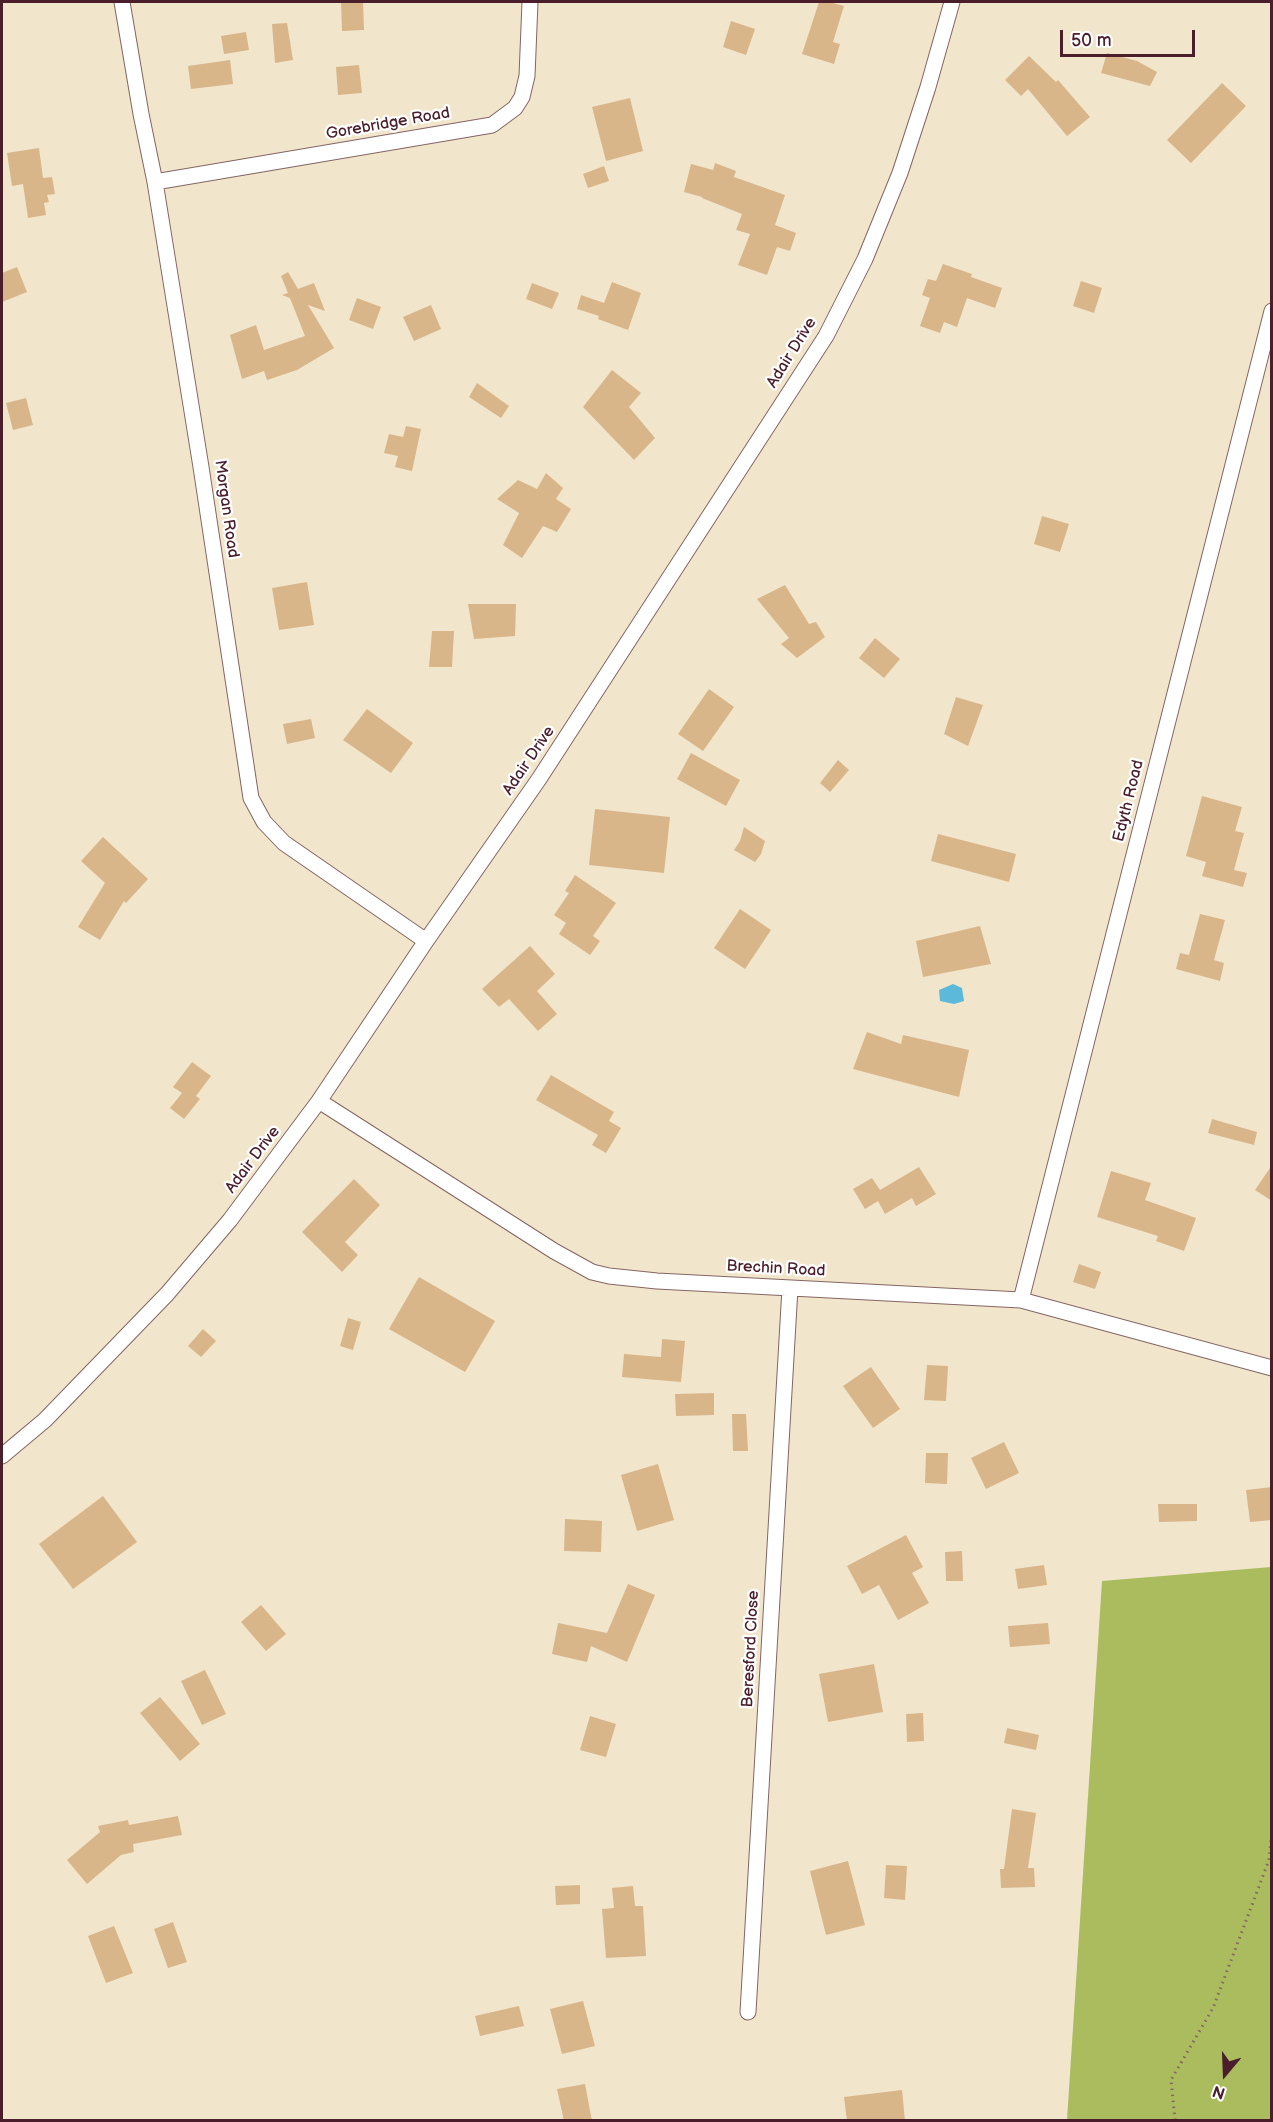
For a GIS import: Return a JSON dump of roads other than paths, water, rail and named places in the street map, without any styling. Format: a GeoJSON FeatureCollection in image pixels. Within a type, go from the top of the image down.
{"type":"FeatureCollection","features":[{"type":"Feature","properties":{"kind":"street","name":"Morgan Road"},"geometry":{"type":"LineString","coordinates":[[122,2],[155,182],[251,798],[264,822],[284,843],[426,940]]}},
{"type":"Feature","properties":{"kind":"street","name":"Gorebridge Road"},"geometry":{"type":"LineString","coordinates":[[155,182],[492,125],[515,108],[522,97],[527,76],[530,2]]}},
{"type":"Feature","properties":{"kind":"street","name":"Adair Drive"},"geometry":{"type":"LineString","coordinates":[[2,1456],[45,1420],[167,1294],[230,1220],[319,1101],[426,940],[539,779],[826,336],[865,259],[900,173],[952,2]]}},
{"type":"Feature","properties":{"kind":"street","name":"Edyth Road"},"geometry":{"type":"LineString","coordinates":[[1021,1300],[1272,311]]}},
{"type":"Feature","properties":{"kind":"street","name":"Brechin Road"},"geometry":{"type":"LineString","coordinates":[[319,1101],[554,1251],[592,1272],[657,1281],[1021,1300],[1272,1368]]}},
{"type":"Feature","properties":{"kind":"street","name":"Beresford Close"},"geometry":{"type":"LineString","coordinates":[[748,2012],[790,1288]]}},
{"type":"Feature","properties":{"kind":"water"},"geometry":{"type":"Polygon","coordinates":[[[953,984],[962,988],[964,1001],[954,1004],[940,1001],[939,990],[953,984]]]}}]}
